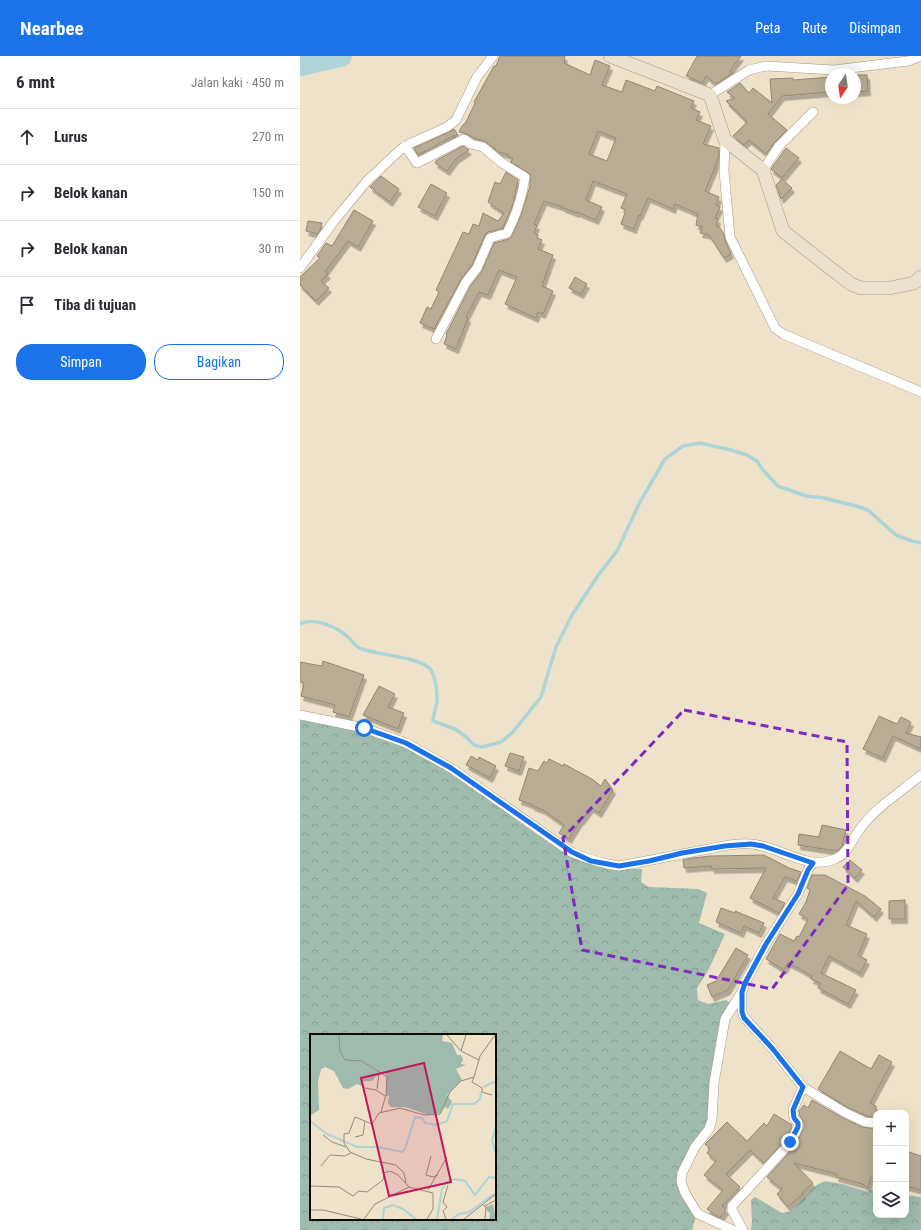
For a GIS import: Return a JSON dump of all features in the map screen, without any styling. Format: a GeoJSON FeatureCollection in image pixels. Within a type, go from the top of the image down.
{"type":"FeatureCollection","features":[{"type":"Feature","properties":{"kind":"street"},"geometry":{"type":"LineString","coordinates":[[300,268],[367,181],[405,146],[447,128],[456,120],[477,77],[493,56]]}},
{"type":"Feature","properties":{"kind":"street"},"geometry":{"type":"LineString","coordinates":[[610,56],[710,95]]}},
{"type":"Feature","properties":{"kind":"street"},"geometry":{"type":"LineString","coordinates":[[710,95],[749,70],[766,66],[834,70],[908,61],[920,56]]}},
{"type":"Feature","properties":{"kind":"street"},"geometry":{"type":"LineString","coordinates":[[710,95],[725,140],[724,170],[730,237],[775,328],[783,334],[921,392]]}},
{"type":"Feature","properties":{"kind":"street"},"geometry":{"type":"LineString","coordinates":[[763,170],[779,146],[813,112]]}},
{"type":"Feature","properties":{"kind":"street"},"geometry":{"type":"LineString","coordinates":[[405,146],[417,163],[464,139],[471,144],[483,147],[502,164],[525,177],[518,208],[507,233],[490,238],[477,268],[466,282],[436,339]]}},
{"type":"Feature","properties":{"kind":"street"},"geometry":{"type":"LineString","coordinates":[[725,140],[763,170],[784,231],[842,277],[861,288],[890,288],[914,283],[921,277]]}},
{"type":"Feature","properties":{"kind":"street"},"geometry":{"type":"LineString","coordinates":[[300,715],[364,728],[406,743],[451,768],[572,852],[591,861],[619,866],[682,853],[725,846],[751,844],[763,846],[813,863],[830,861],[846,851],[860,828],[921,775]]}},
{"type":"Feature","properties":{"kind":"street"},"geometry":{"type":"LineString","coordinates":[[733,1230],[698,1214],[685,1193],[681,1182],[682,1173],[695,1147],[709,1129],[712,1120],[714,1083],[725,1019],[742,992],[745,983],[766,944],[798,894],[808,870],[813,863]]}},
{"type":"Feature","properties":{"kind":"street"},"geometry":{"type":"LineString","coordinates":[[742,992],[742,1012],[744,1018],[772,1048],[803,1087],[844,1112],[865,1122],[873,1123]]}},
{"type":"Feature","properties":{"kind":"street"},"geometry":{"type":"LineString","coordinates":[[743,1230],[732,1210],[732,1206],[790,1142],[798,1127],[798,1123],[794,1118],[793,1110],[803,1087]]}},
{"type":"Feature","properties":{"kind":"highlighted area"},"geometry":{"type":"Polygon","coordinates":[[[684,710],[847,742],[848,885],[772,989],[582,950],[563,838],[684,710]]]}},
{"type":"Feature","properties":{"kind":"green space"},"geometry":{"type":"Polygon","coordinates":[[[300,718],[363,731],[405,746],[450,771],[570,855],[619,869],[642,869],[641,882],[649,887],[698,889],[707,893],[699,923],[725,934],[709,969],[697,988],[698,1000],[708,1004],[726,1000],[732,1004],[710,1119],[680,1172],[696,1216],[692,1230],[300,1230],[300,718]]]}},
{"type":"Feature","properties":{"kind":"green space"},"geometry":{"type":"Polygon","coordinates":[[[825,1181],[842,1184],[869,1192],[873,1190],[873,1218],[909,1218],[909,1195],[921,1197],[921,1230],[751,1230],[751,1200],[755,1197],[782,1213],[792,1211],[817,1185],[825,1181]]]}},
{"type":"Feature","properties":{"kind":"building"},"geometry":{"type":"Polygon","coordinates":[[[500,56],[565,56],[564,63],[590,75],[595,60],[610,66],[602,85],[622,92],[626,80],[655,91],[657,86],[694,101],[691,108],[700,112],[696,120],[711,126],[703,144],[719,148],[719,155],[705,191],[719,197],[716,205],[720,207],[715,218],[718,219],[716,226],[719,227],[724,234],[731,254],[724,258],[709,235],[700,233],[702,227],[696,225],[698,214],[675,204],[673,209],[648,198],[640,216],[639,215],[634,229],[621,224],[626,210],[621,208],[627,194],[593,181],[586,200],[602,207],[596,220],[544,201],[534,224],[537,225],[534,233],[538,235],[537,238],[542,240],[538,249],[553,255],[542,286],[553,291],[543,314],[538,312],[536,318],[505,304],[517,277],[499,270],[488,295],[479,292],[466,317],[468,318],[456,349],[444,344],[446,334],[471,285],[482,271],[494,243],[509,239],[512,236],[521,215],[530,186],[530,174],[511,162],[513,158],[499,152],[485,141],[459,132],[466,122],[475,103],[474,102],[494,66],[496,66],[500,56]],[[598,131],[589,154],[607,161],[616,138],[598,131]]]}},
{"type":"Feature","properties":{"kind":"building"},"geometry":{"type":"Polygon","coordinates":[[[697,56],[741,56],[730,71],[732,73],[716,84],[706,76],[702,83],[686,76],[697,56]]]}},
{"type":"Feature","properties":{"kind":"building"},"geometry":{"type":"Polygon","coordinates":[[[861,75],[867,75],[868,91],[861,92],[861,75]]]}},
{"type":"Feature","properties":{"kind":"building"},"geometry":{"type":"Polygon","coordinates":[[[825,77],[825,92],[782,96],[768,114],[787,130],[766,154],[749,140],[744,145],[733,136],[747,122],[726,101],[735,98],[727,92],[740,83],[749,93],[753,88],[772,103],[770,79],[793,78],[793,80],[825,77]]]}},
{"type":"Feature","properties":{"kind":"building"},"geometry":{"type":"Polygon","coordinates":[[[454,129],[458,135],[453,138],[455,135],[418,155],[414,148],[454,129]]]}},
{"type":"Feature","properties":{"kind":"building"},"geometry":{"type":"Polygon","coordinates":[[[463,146],[469,150],[456,159],[447,171],[435,163],[437,160],[463,146]]]}},
{"type":"Feature","properties":{"kind":"building"},"geometry":{"type":"Polygon","coordinates":[[[786,148],[799,158],[782,178],[771,169],[786,148]]]}},
{"type":"Feature","properties":{"kind":"building"},"geometry":{"type":"Polygon","coordinates":[[[506,172],[518,180],[513,204],[503,228],[488,232],[485,235],[472,265],[461,279],[434,329],[420,323],[427,307],[431,309],[439,292],[436,290],[463,232],[469,234],[473,224],[479,226],[483,213],[498,221],[504,213],[488,202],[495,182],[500,184],[506,172]]]}},
{"type":"Feature","properties":{"kind":"building"},"geometry":{"type":"Polygon","coordinates":[[[381,176],[399,189],[390,202],[370,187],[381,176]]]}},
{"type":"Feature","properties":{"kind":"building"},"geometry":{"type":"Polygon","coordinates":[[[782,179],[792,188],[781,199],[776,185],[782,179]]]}},
{"type":"Feature","properties":{"kind":"building"},"geometry":{"type":"Polygon","coordinates":[[[431,184],[447,193],[435,216],[418,207],[431,184]]]}},
{"type":"Feature","properties":{"kind":"building"},"geometry":{"type":"Polygon","coordinates":[[[354,210],[373,221],[358,247],[348,241],[325,272],[328,274],[321,281],[329,288],[316,301],[300,285],[300,277],[320,258],[317,256],[326,243],[332,246],[354,210]]]}},
{"type":"Feature","properties":{"kind":"building"},"geometry":{"type":"Polygon","coordinates":[[[308,221],[322,223],[318,234],[306,231],[308,221]]]}},
{"type":"Feature","properties":{"kind":"building"},"geometry":{"type":"Polygon","coordinates":[[[575,277],[587,284],[581,294],[569,288],[575,277]]]}},
{"type":"Feature","properties":{"kind":"building"},"geometry":{"type":"Polygon","coordinates":[[[323,661],[364,675],[349,717],[333,712],[335,705],[301,696],[304,683],[300,682],[300,662],[322,666],[323,661]]]}},
{"type":"Feature","properties":{"kind":"building"},"geometry":{"type":"Polygon","coordinates":[[[379,686],[395,694],[388,707],[404,713],[398,729],[363,715],[379,686]]]}},
{"type":"Feature","properties":{"kind":"building"},"geometry":{"type":"Polygon","coordinates":[[[879,716],[897,724],[901,717],[911,722],[906,733],[921,737],[921,749],[893,736],[883,758],[863,749],[879,716]]]}},
{"type":"Feature","properties":{"kind":"building"},"geometry":{"type":"Polygon","coordinates":[[[510,753],[524,757],[519,771],[505,766],[510,753]]]}},
{"type":"Feature","properties":{"kind":"building"},"geometry":{"type":"Polygon","coordinates":[[[471,756],[478,760],[479,757],[496,766],[490,778],[466,765],[471,756]]]}},
{"type":"Feature","properties":{"kind":"building"},"geometry":{"type":"Polygon","coordinates":[[[549,759],[563,766],[564,764],[592,779],[601,786],[605,779],[613,790],[599,813],[591,808],[580,821],[569,839],[559,833],[564,825],[543,810],[519,800],[529,768],[538,771],[544,761],[547,763],[549,759]]]}},
{"type":"Feature","properties":{"kind":"building"},"geometry":{"type":"Polygon","coordinates":[[[822,825],[846,830],[842,846],[839,849],[836,851],[798,845],[799,834],[819,837],[822,825]]]}},
{"type":"Feature","properties":{"kind":"building"},"geometry":{"type":"Polygon","coordinates":[[[764,855],[789,868],[801,872],[797,881],[785,877],[773,898],[785,903],[779,913],[750,898],[766,868],[712,869],[711,866],[684,868],[683,860],[711,856],[764,855]]]}},
{"type":"Feature","properties":{"kind":"building"},"geometry":{"type":"Polygon","coordinates":[[[850,860],[862,870],[855,878],[843,867],[850,860]]]}},
{"type":"Feature","properties":{"kind":"building"},"geometry":{"type":"Polygon","coordinates":[[[812,875],[825,875],[865,896],[881,909],[874,917],[856,901],[846,925],[867,934],[858,955],[867,960],[860,973],[829,956],[821,973],[856,990],[848,1004],[818,988],[820,983],[811,979],[812,976],[800,969],[788,963],[784,970],[766,959],[780,934],[794,941],[797,936],[799,937],[808,919],[799,914],[806,902],[810,890],[807,888],[812,875]]]}},
{"type":"Feature","properties":{"kind":"building"},"geometry":{"type":"Polygon","coordinates":[[[905,900],[905,919],[889,919],[889,901],[905,900]]]}},
{"type":"Feature","properties":{"kind":"building"},"geometry":{"type":"Polygon","coordinates":[[[721,908],[735,913],[735,911],[764,923],[759,933],[744,926],[741,933],[716,922],[721,908]]]}},
{"type":"Feature","properties":{"kind":"building"},"geometry":{"type":"Polygon","coordinates":[[[736,948],[748,955],[728,990],[712,997],[707,985],[716,981],[736,948]]]}},
{"type":"Feature","properties":{"kind":"building"},"geometry":{"type":"Polygon","coordinates":[[[840,1051],[871,1069],[879,1055],[892,1062],[870,1103],[876,1106],[876,1110],[873,1110],[873,1117],[867,1116],[847,1107],[818,1089],[840,1051]]]}},
{"type":"Feature","properties":{"kind":"building"},"geometry":{"type":"Polygon","coordinates":[[[812,1100],[862,1127],[873,1129],[873,1177],[871,1177],[868,1188],[862,1184],[836,1177],[837,1174],[794,1163],[813,1183],[788,1207],[777,1194],[782,1189],[767,1177],[796,1145],[804,1127],[804,1122],[799,1111],[804,1105],[808,1108],[812,1100]]]}},
{"type":"Feature","properties":{"kind":"building"},"geometry":{"type":"Polygon","coordinates":[[[774,1114],[792,1125],[786,1139],[764,1163],[750,1150],[726,1174],[740,1187],[722,1206],[726,1210],[720,1218],[707,1209],[723,1190],[704,1175],[716,1161],[707,1153],[710,1149],[705,1144],[727,1122],[747,1141],[764,1123],[767,1126],[774,1114]]]}},
{"type":"Feature","properties":{"kind":"building"},"geometry":{"type":"Polygon","coordinates":[[[909,1152],[921,1156],[921,1190],[909,1187],[909,1152]]]}},
{"type":"Feature","properties":{"kind":"waterway"},"geometry":{"type":"LineString","coordinates":[[300,65],[341,56]]}},
{"type":"Feature","properties":{"kind":"waterway"},"geometry":{"type":"LineString","coordinates":[[300,624],[306,622],[319,622],[326,624],[343,633],[360,648],[409,659],[426,666],[433,673],[435,681],[437,703],[433,721],[455,729],[474,745],[482,747],[501,742],[512,733],[541,697],[556,647],[572,615],[599,574],[617,551],[640,502],[665,459],[683,446],[700,443],[747,455],[757,461],[778,486],[806,496],[824,498],[868,510],[896,535],[921,543]]}},
{"type":"Feature","properties":{"kind":"route"},"geometry":{"type":"LineString","coordinates":[[364,728],[406,743],[451,768],[572,852],[591,861],[619,866],[682,853],[725,846],[751,844],[763,846],[813,863],[808,870],[798,894],[766,944],[745,983],[742,992],[742,1012],[744,1018],[772,1048],[803,1087],[793,1110],[794,1118],[798,1123],[798,1127],[790,1142]]}}]}
